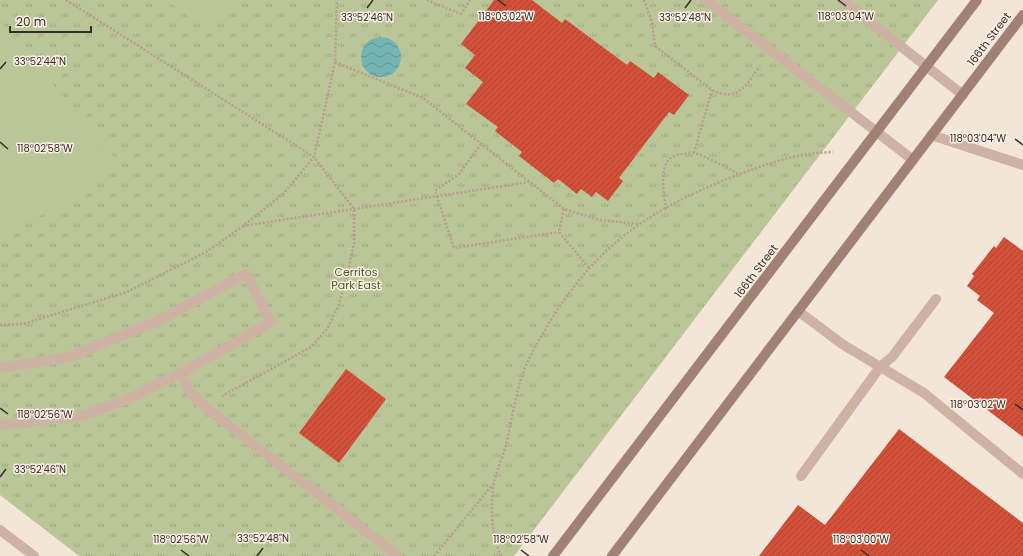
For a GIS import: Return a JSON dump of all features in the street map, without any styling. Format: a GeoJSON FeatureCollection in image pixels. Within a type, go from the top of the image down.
{"type":"FeatureCollection","features":[{"type":"Feature","properties":{"kind":"street"},"geometry":{"type":"LineString","coordinates":[[706,0],[913,160]]}},
{"type":"Feature","properties":{"kind":"street"},"geometry":{"type":"LineString","coordinates":[[842,0],[962,95]]}},
{"type":"Feature","properties":{"kind":"street","name":"166th Street"},"geometry":{"type":"LineString","coordinates":[[553,556],[977,0]]}},
{"type":"Feature","properties":{"kind":"street","name":"166th Street"},"geometry":{"type":"LineString","coordinates":[[612,556],[1023,15]]}},
{"type":"Feature","properties":{"kind":"street"},"geometry":{"type":"LineString","coordinates":[[931,135],[1023,165]]}},
{"type":"Feature","properties":{"kind":"street"},"geometry":{"type":"LineString","coordinates":[[0,368],[69,356],[158,321],[246,274],[271,322],[181,373],[131,398],[84,415],[0,425]]}},
{"type":"Feature","properties":{"kind":"street"},"geometry":{"type":"LineString","coordinates":[[801,476],[880,367],[892,357],[936,299]]}},
{"type":"Feature","properties":{"kind":"street"},"geometry":{"type":"LineString","coordinates":[[798,311],[842,344],[924,393],[1023,474]]}},
{"type":"Feature","properties":{"kind":"street"},"geometry":{"type":"LineString","coordinates":[[181,373],[192,395],[204,406],[398,556]]}},
{"type":"Feature","properties":{"kind":"street"},"geometry":{"type":"LineString","coordinates":[[0,530],[34,556]]}},
{"type":"Feature","properties":{"kind":"path"},"geometry":{"type":"LineString","coordinates":[[66,0],[314,157],[354,209],[354,243],[347,275],[338,307],[327,329],[311,347],[204,406]]}},
{"type":"Feature","properties":{"kind":"path"},"geometry":{"type":"LineString","coordinates":[[0,325],[23,324],[127,292],[206,252],[243,226],[284,193],[314,157],[335,62],[337,0]]}},
{"type":"Feature","properties":{"kind":"path"},"geometry":{"type":"LineString","coordinates":[[427,0],[462,14],[470,0]]}},
{"type":"Feature","properties":{"kind":"path"},"geometry":{"type":"LineString","coordinates":[[644,0],[652,22],[655,46],[712,90],[722,95],[738,92],[744,88],[771,51]]}},
{"type":"Feature","properties":{"kind":"path"},"geometry":{"type":"LineString","coordinates":[[335,62],[423,98],[564,209],[600,220],[640,224]]}},
{"type":"Feature","properties":{"kind":"path"},"geometry":{"type":"LineString","coordinates":[[694,153],[712,90]]}},
{"type":"Feature","properties":{"kind":"path"},"geometry":{"type":"LineString","coordinates":[[481,144],[459,174],[434,191],[454,248],[559,232]]}},
{"type":"Feature","properties":{"kind":"path"},"geometry":{"type":"LineString","coordinates":[[501,556],[492,528],[494,482],[506,446],[515,400],[529,358],[556,313],[589,268],[614,243],[640,224],[694,193],[767,163],[809,153],[833,152]]}},
{"type":"Feature","properties":{"kind":"path"},"geometry":{"type":"LineString","coordinates":[[666,209],[662,184],[664,168],[669,158],[677,154],[694,153],[740,174]]}},
{"type":"Feature","properties":{"kind":"path"},"geometry":{"type":"LineString","coordinates":[[243,226],[529,182]]}},
{"type":"Feature","properties":{"kind":"path"},"geometry":{"type":"LineString","coordinates":[[559,232],[564,209]]}},
{"type":"Feature","properties":{"kind":"path"},"geometry":{"type":"LineString","coordinates":[[559,232],[589,268]]}},
{"type":"Feature","properties":{"kind":"path"},"geometry":{"type":"LineString","coordinates":[[434,556],[494,482]]}},
{"type":"Feature","properties":{"kind":"green space","name":"Cerritos Park East"},"geometry":{"type":"Polygon","coordinates":[[[0,0],[938,0],[514,556],[79,556],[0,495],[0,0]]]}},
{"type":"Feature","properties":{"kind":"green space"},"geometry":{"type":"Polygon","coordinates":[[[166,0],[228,0],[208,30],[166,0]]]}},
{"type":"Feature","properties":{"kind":"green space"},"geometry":{"type":"Polygon","coordinates":[[[0,21],[118,162],[64,203],[34,218],[0,229],[0,21]]]}},
{"type":"Feature","properties":{"kind":"water"},"geometry":{"type":"Polygon","coordinates":[[[385,37],[392,40],[398,46],[401,57],[400,65],[392,74],[385,77],[377,77],[370,74],[362,65],[361,53],[364,46],[373,38],[385,37]]]}},
{"type":"Feature","properties":{"kind":"building"},"geometry":{"type":"Polygon","coordinates":[[[494,0],[532,0],[562,23],[565,19],[627,65],[630,61],[654,78],[658,72],[689,95],[674,115],[669,112],[619,178],[623,181],[608,201],[596,192],[592,197],[581,189],[577,194],[558,179],[554,183],[519,156],[522,152],[495,131],[498,127],[466,104],[483,82],[465,68],[475,55],[461,44],[494,0]]]}},
{"type":"Feature","properties":{"kind":"building"},"geometry":{"type":"Polygon","coordinates":[[[1004,237],[1023,251],[1023,437],[944,377],[994,313],[977,300],[980,296],[967,286],[974,276],[972,274],[994,246],[996,248],[1004,237]]]}},
{"type":"Feature","properties":{"kind":"building"},"geometry":{"type":"Polygon","coordinates":[[[346,369],[386,399],[339,463],[299,433],[346,369]]]}},
{"type":"Feature","properties":{"kind":"building"},"geometry":{"type":"Polygon","coordinates":[[[899,429],[1023,523],[1023,556],[759,556],[798,505],[825,525],[899,429]]]}}]}
